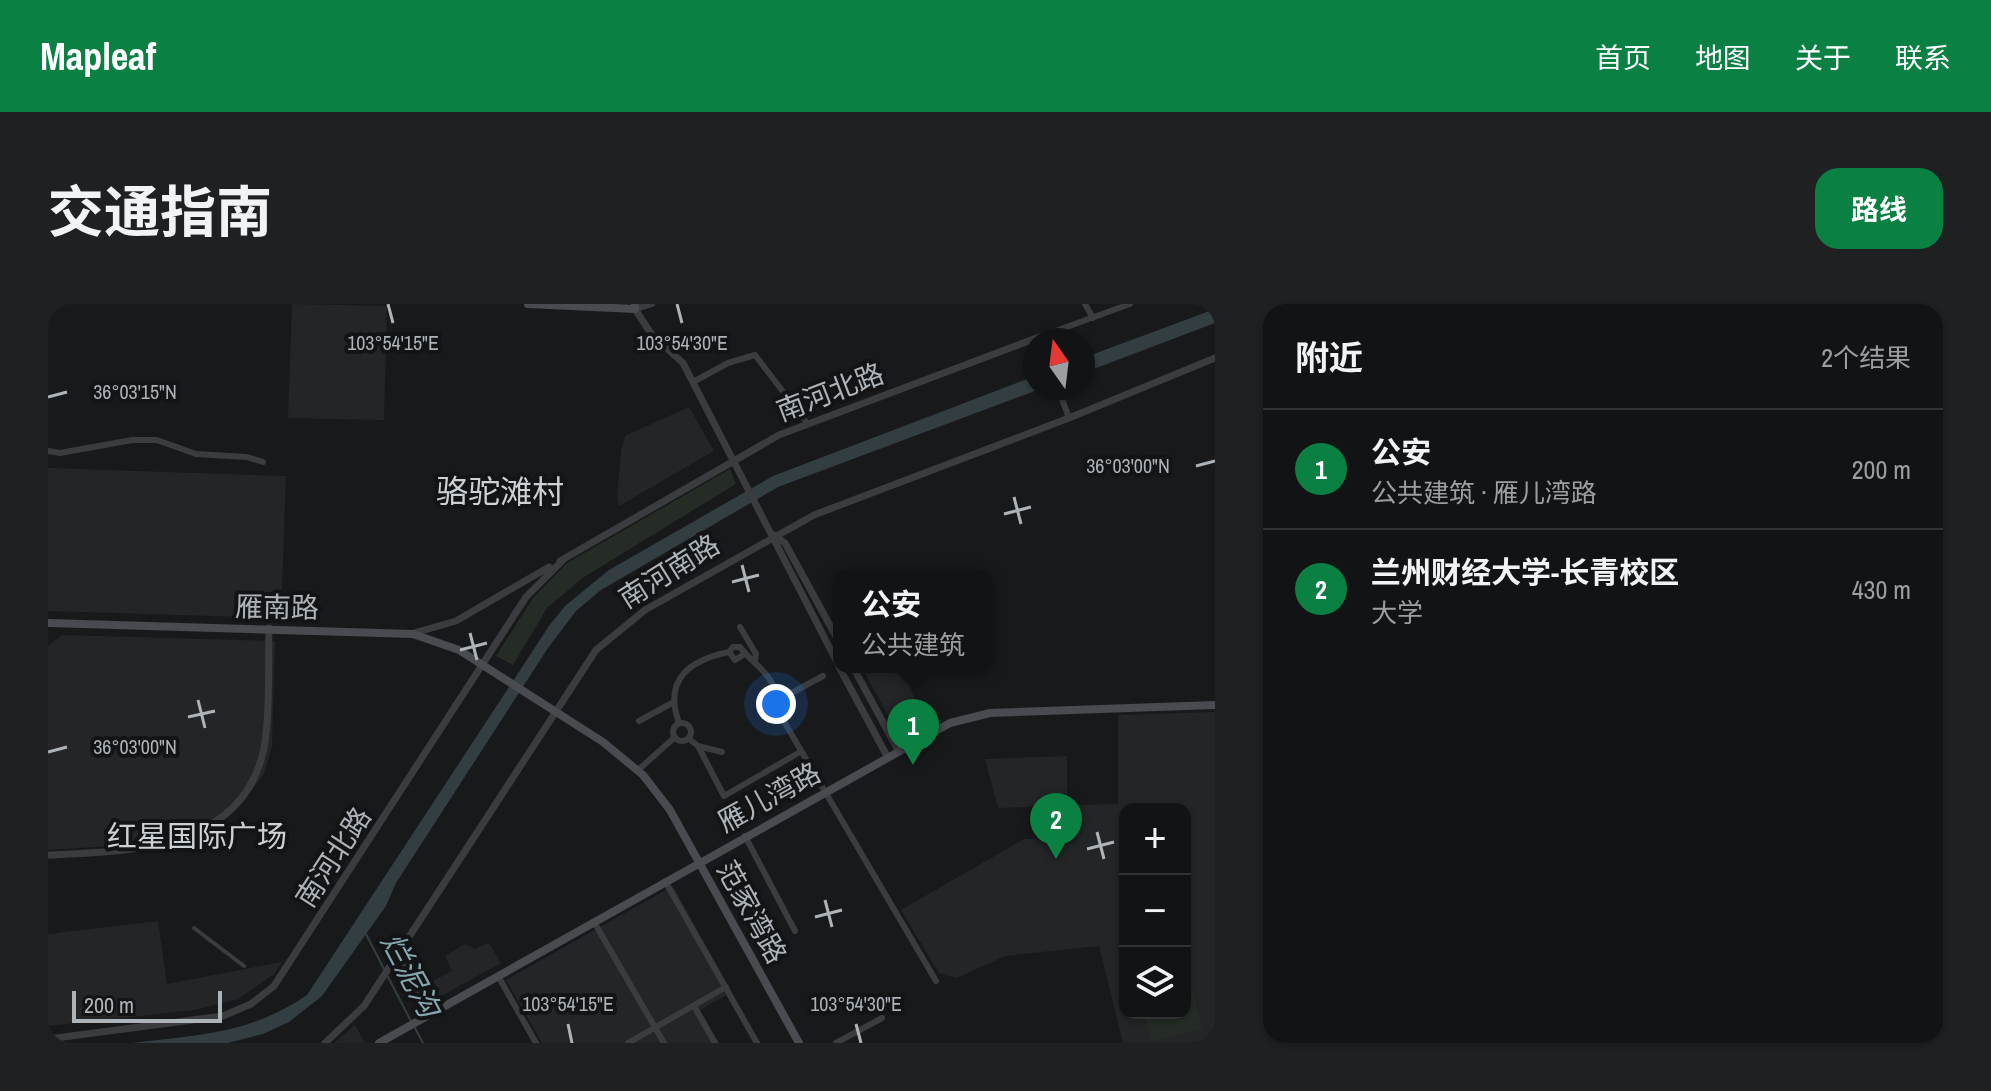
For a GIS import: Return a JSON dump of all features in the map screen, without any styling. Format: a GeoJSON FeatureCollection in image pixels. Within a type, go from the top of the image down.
{"type":"FeatureCollection","features":[{"type":"Feature","properties":{"kind":"main road"},"geometry":{"type":"LineString","coordinates":[[528,304],[635,307]]}},
{"type":"Feature","properties":{"kind":"main road","name":"雁南路"},"geometry":{"type":"LineString","coordinates":[[48,623],[408,634],[445,643],[537,703]]}},
{"type":"Feature","properties":{"kind":"main road","name":"范家湾路"},"geometry":{"type":"LineString","coordinates":[[537,703],[603,742],[637,771],[670,810],[799,1043]]}},
{"type":"Feature","properties":{"kind":"main road","name":"雁儿湾路"},"geometry":{"type":"LineString","coordinates":[[379,1043],[395,1039],[404,1029],[950,723],[990,713],[1215,705]]}},
{"type":"Feature","properties":{"kind":"street"},"geometry":{"type":"LineString","coordinates":[[652,304],[635,307],[652,335],[683,363],[764,518],[774,535],[785,543],[833,631]]}},
{"type":"Feature","properties":{"kind":"street"},"geometry":{"type":"LineString","coordinates":[[1085,304],[1093,318]]}},
{"type":"Feature","properties":{"kind":"street","name":"南河北路"},"geometry":{"type":"LineString","coordinates":[[1068,328],[1130,304]]}},
{"type":"Feature","properties":{"kind":"street","name":"南河北路"},"geometry":{"type":"LineString","coordinates":[[408,634],[456,621],[733,460],[807,423],[1023,345]]}},
{"type":"Feature","properties":{"kind":"street"},"geometry":{"type":"LineString","coordinates":[[693,382],[728,363],[755,355],[807,423]]}},
{"type":"Feature","properties":{"kind":"street","name":"南河南路"},"geometry":{"type":"LineString","coordinates":[[325,1043],[364,1006],[596,650],[617,629],[774,535],[814,515],[1069,418],[1215,358]]}},
{"type":"Feature","properties":{"kind":"street"},"geometry":{"type":"LineString","coordinates":[[1062,400],[1069,418]]}},
{"type":"Feature","properties":{"kind":"street"},"geometry":{"type":"LineString","coordinates":[[48,451],[60,453],[132,440],[157,440],[185,447],[196,454],[247,457],[263,462]]}},
{"type":"Feature","properties":{"kind":"street"},"geometry":{"type":"LineString","coordinates":[[774,535],[774,545],[833,655]]}},
{"type":"Feature","properties":{"kind":"street","name":"南河北路"},"geometry":{"type":"LineString","coordinates":[[48,1039],[223,1016],[264,995],[284,973],[526,597],[564,559]]}},
{"type":"Feature","properties":{"kind":"street"},"geometry":{"type":"LineString","coordinates":[[740,627],[756,654],[755,661]]}},
{"type":"Feature","properties":{"kind":"street"},"geometry":{"type":"LineString","coordinates":[[48,855],[124,851],[166,842],[216,823],[235,805],[254,777],[266,735],[269,628]]}},
{"type":"Feature","properties":{"kind":"street"},"geometry":{"type":"LineString","coordinates":[[679,723],[674,702],[679,681],[687,668],[738,646],[743,655],[755,661],[770,677],[775,702]]}},
{"type":"Feature","properties":{"kind":"street"},"geometry":{"type":"LineString","coordinates":[[843,673],[887,756]]}},
{"type":"Feature","properties":{"kind":"street"},"geometry":{"type":"LineString","coordinates":[[856,673],[898,750]]}},
{"type":"Feature","properties":{"kind":"street"},"geometry":{"type":"LineString","coordinates":[[823,676],[775,702],[770,711],[779,713],[936,981]]}},
{"type":"Feature","properties":{"kind":"street"},"geometry":{"type":"LineString","coordinates":[[639,721],[674,702]]}},
{"type":"Feature","properties":{"kind":"street"},"geometry":{"type":"LineString","coordinates":[[679,723],[674,728],[675,737],[681,741],[688,738]]}},
{"type":"Feature","properties":{"kind":"street"},"geometry":{"type":"LineString","coordinates":[[679,723],[689,726],[688,738]]}},
{"type":"Feature","properties":{"kind":"street"},"geometry":{"type":"LineString","coordinates":[[637,771],[675,737]]}},
{"type":"Feature","properties":{"kind":"street"},"geometry":{"type":"LineString","coordinates":[[688,738],[698,746],[724,796],[800,752]]}},
{"type":"Feature","properties":{"kind":"street"},"geometry":{"type":"LineString","coordinates":[[698,746],[722,752]]}},
{"type":"Feature","properties":{"kind":"street"},"geometry":{"type":"LineString","coordinates":[[745,836],[795,931]]}},
{"type":"Feature","properties":{"kind":"street"},"geometry":{"type":"LineString","coordinates":[[665,881],[757,1043]]}},
{"type":"Feature","properties":{"kind":"street"},"geometry":{"type":"LineString","coordinates":[[594,922],[664,1043]]}},
{"type":"Feature","properties":{"kind":"street"},"geometry":{"type":"LineString","coordinates":[[194,928],[244,966]]}},
{"type":"Feature","properties":{"kind":"street"},"geometry":{"type":"LineString","coordinates":[[398,954],[427,1016]]}},
{"type":"Feature","properties":{"kind":"street"},"geometry":{"type":"LineString","coordinates":[[498,976],[536,1043]]}},
{"type":"Feature","properties":{"kind":"street"},"geometry":{"type":"LineString","coordinates":[[628,1043],[726,987]]}},
{"type":"Feature","properties":{"kind":"street"},"geometry":{"type":"LineString","coordinates":[[694,1006],[715,1043]]}},
{"type":"Feature","properties":{"kind":"street"},"geometry":{"type":"LineString","coordinates":[[836,1043],[882,1018]]}},
{"type":"Feature","properties":{"kind":"shaded area"},"geometry":{"type":"Polygon","coordinates":[[[292,304],[387,306],[384,420],[288,418],[292,304]]]}},
{"type":"Feature","properties":{"kind":"shaded area"},"geometry":{"type":"Polygon","coordinates":[[[1215,309],[1215,323],[1095,368],[1095,354],[1215,309]]]}},
{"type":"Feature","properties":{"kind":"shaded area"},"geometry":{"type":"Polygon","coordinates":[[[1023,381],[1023,395],[778,487],[601,590],[576,611],[548,648],[396,883],[386,906],[322,996],[289,1022],[263,1034],[228,1043],[132,1043],[223,1031],[265,1018],[307,995],[565,606],[609,570],[773,476],[1023,381]]]}},
{"type":"Feature","properties":{"kind":"shaded area"},"geometry":{"type":"Polygon","coordinates":[[[689,407],[714,451],[619,506],[617,497],[625,436],[689,407]]]}},
{"type":"Feature","properties":{"kind":"shaded area"},"geometry":{"type":"Polygon","coordinates":[[[48,468],[286,476],[281,618],[48,611],[48,468]]]}},
{"type":"Feature","properties":{"kind":"shaded area"},"geometry":{"type":"Polygon","coordinates":[[[730,469],[736,484],[584,577],[547,608],[513,665],[496,656],[533,598],[567,563],[730,469]]]}},
{"type":"Feature","properties":{"kind":"shaded area"},"geometry":{"type":"Polygon","coordinates":[[[62,635],[275,641],[272,746],[264,774],[240,805],[207,829],[170,842],[48,850],[48,646],[62,635]]]}},
{"type":"Feature","properties":{"kind":"shaded area"},"geometry":{"type":"Polygon","coordinates":[[[865,673],[906,673],[923,726],[901,738],[865,673]]]}},
{"type":"Feature","properties":{"kind":"shaded area"},"geometry":{"type":"Polygon","coordinates":[[[1215,712],[1215,1043],[1123,1043],[1099,946],[1005,956],[957,978],[939,973],[901,910],[1024,839],[1068,838],[1067,805],[1118,804],[1118,715],[1215,712]]]}},
{"type":"Feature","properties":{"kind":"shaded area"},"geometry":{"type":"Polygon","coordinates":[[[1067,756],[1067,805],[998,808],[985,759],[1067,756]]]}},
{"type":"Feature","properties":{"kind":"shaded area"},"geometry":{"type":"Polygon","coordinates":[[[673,886],[732,992],[700,1010],[719,1043],[542,1043],[506,980],[673,886]]]}},
{"type":"Feature","properties":{"kind":"shaded area"},"geometry":{"type":"Polygon","coordinates":[[[158,921],[167,984],[282,962],[274,974],[238,999],[194,1010],[48,1026],[48,934],[158,921]]]}},
{"type":"Feature","properties":{"kind":"shaded area"},"geometry":{"type":"Polygon","coordinates":[[[489,943],[501,963],[434,1000],[425,985],[452,971],[445,956],[465,944],[475,949],[489,943]]]}},
{"type":"Feature","properties":{"kind":"shaded area"},"geometry":{"type":"Polygon","coordinates":[[[1191,985],[1202,1028],[1152,1041],[1146,1019],[1191,1019],[1191,985]]]}},
{"type":"Feature","properties":{"kind":"shaded area"},"geometry":{"type":"Polygon","coordinates":[[[355,1025],[365,1043],[334,1043],[355,1025]]]}},
{"type":"Feature","properties":{"kind":"waterway","name":"烂泥沟"},"geometry":{"type":"LineString","coordinates":[[366,934],[385,971]]}},
{"type":"Feature","properties":{"kind":"waterway","name":"烂泥沟"},"geometry":{"type":"LineString","coordinates":[[388,977],[411,1021]]}},
{"type":"Feature","properties":{"kind":"waterway","name":"烂泥沟"},"geometry":{"type":"LineString","coordinates":[[414,1026],[423,1043]]}},
{"type":"Feature","properties":{"kind":"place","name":"公安"},"geometry":{"type":"Point","coordinates":[913,765]}},
{"type":"Feature","properties":{"kind":"place","name":"兰州财经大学-长青校区"},"geometry":{"type":"Point","coordinates":[1056,859]}},
{"type":"Feature","properties":{"kind":"district","name":"骆驼滩村"},"geometry":{"type":"Point","coordinates":[500,492]}},
{"type":"Feature","properties":{"kind":"district","name":"红星国际广场"},"geometry":{"type":"Point","coordinates":[197,837]}}]}
